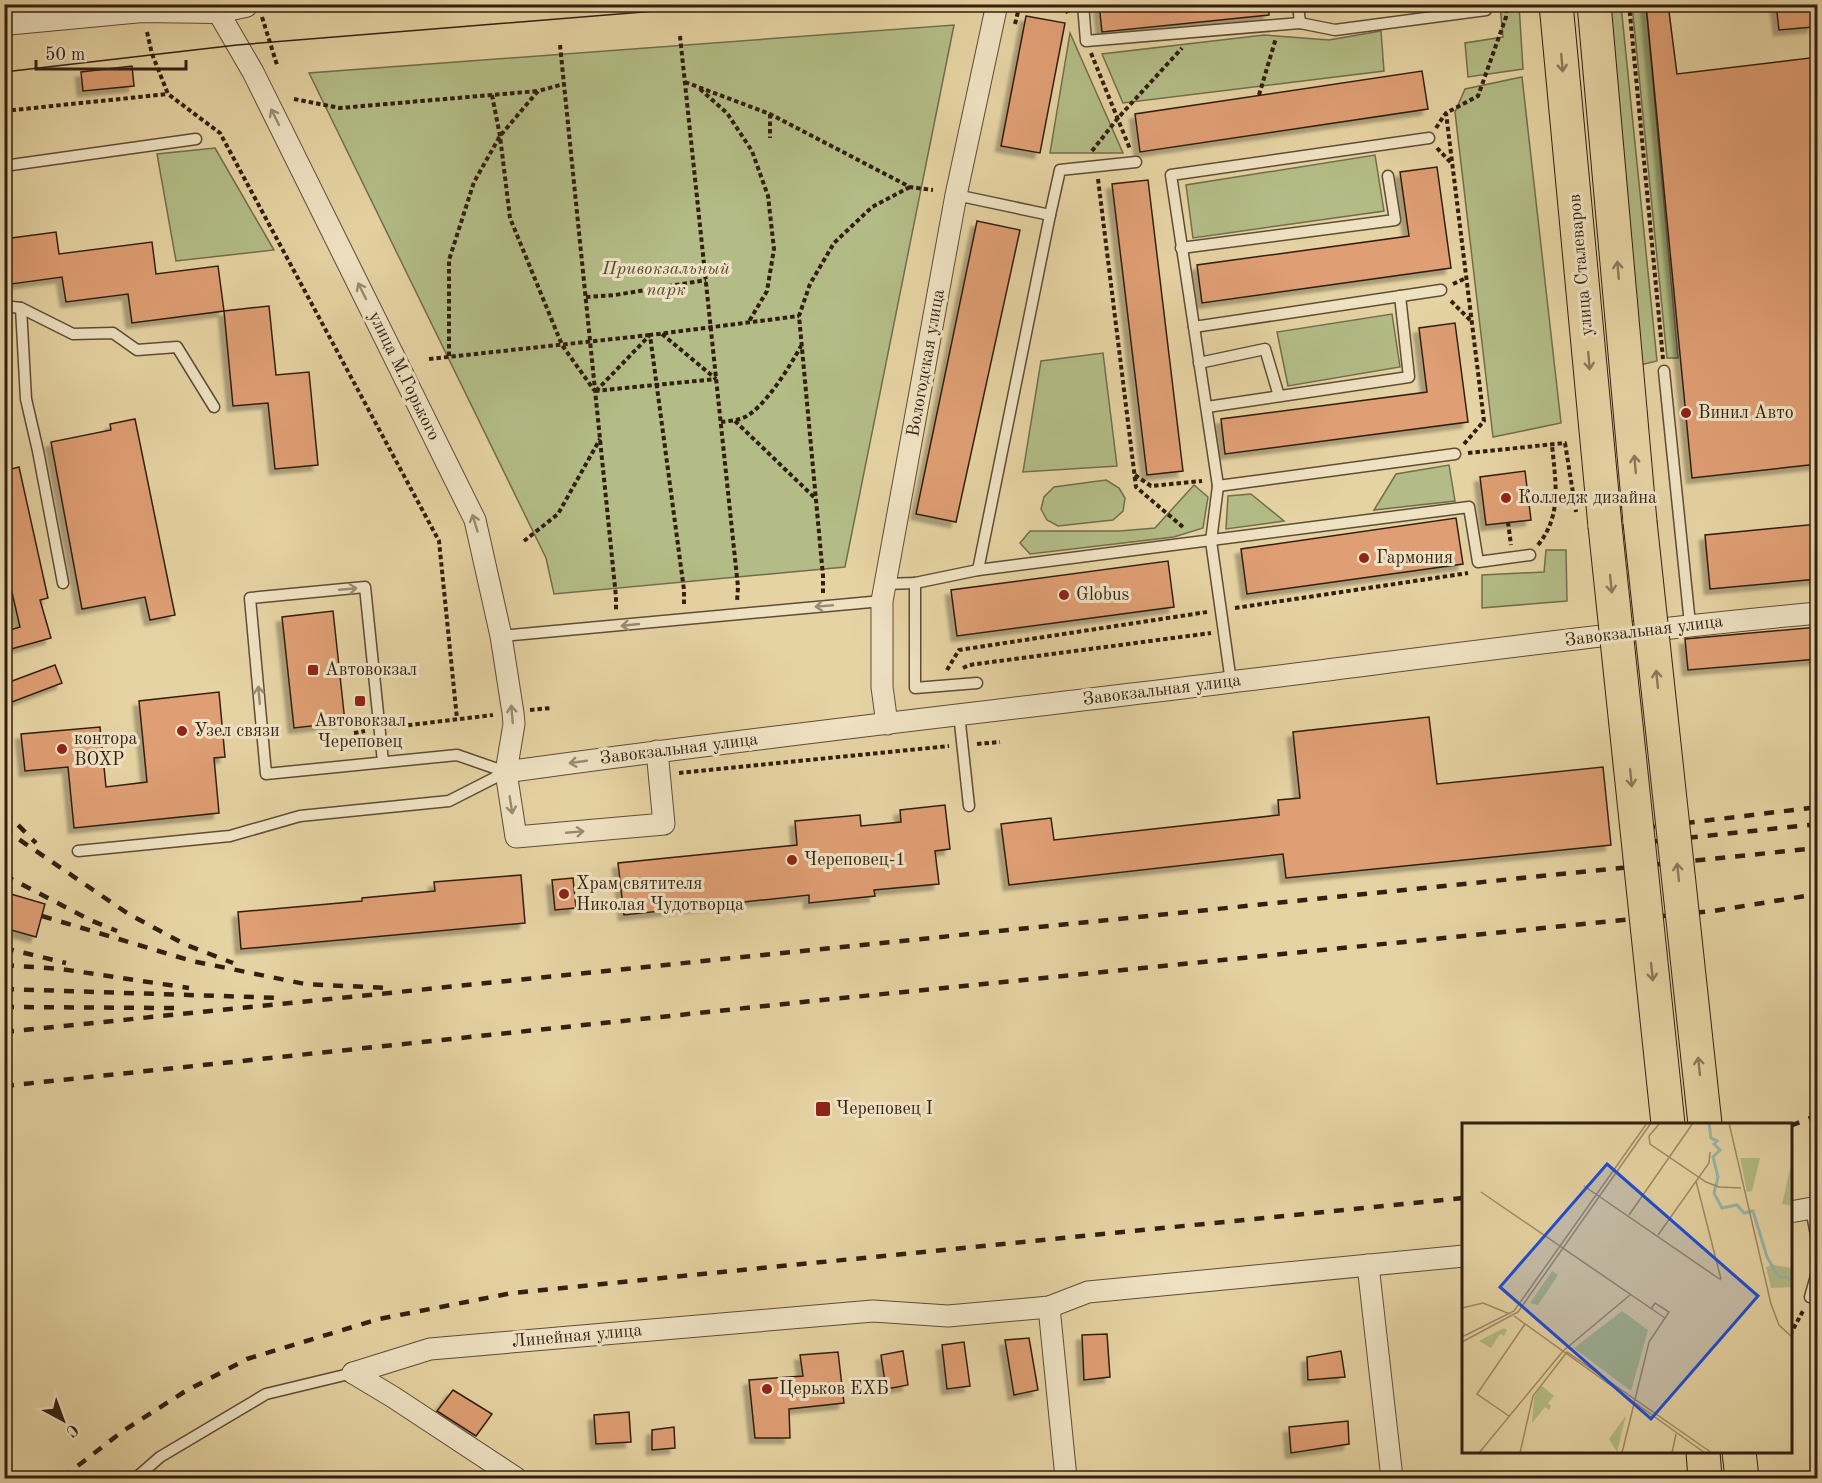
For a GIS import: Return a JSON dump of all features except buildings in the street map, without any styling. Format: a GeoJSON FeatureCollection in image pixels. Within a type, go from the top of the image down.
{"type":"FeatureCollection","features":[{"type":"Feature","properties":{"kind":"main road","name":"улица Сталеваров"},"geometry":{"type":"LineString","coordinates":[[1556,4],[1605,526],[1668,1123]]}},
{"type":"Feature","properties":{"kind":"main road","name":"улица Сталеваров"},"geometry":{"type":"LineString","coordinates":[[1594,4],[1640,522],[1705,1123]]}},
{"type":"Feature","properties":{"kind":"main road"},"geometry":{"type":"LineString","coordinates":[[1703,1453],[1706,1479]]}},
{"type":"Feature","properties":{"kind":"main road"},"geometry":{"type":"LineString","coordinates":[[1739,1453],[1742,1479]]}},
{"type":"Feature","properties":{"kind":"street","name":"Вологодская улица"},"geometry":{"type":"LineString","coordinates":[[887,724],[882,687],[883,593],[956,195],[997,4]]}},
{"type":"Feature","properties":{"kind":"street"},"geometry":{"type":"LineString","coordinates":[[4,22],[142,9],[216,7],[253,9]]}},
{"type":"Feature","properties":{"kind":"street","name":"улица М.Горького"},"geometry":{"type":"LineString","coordinates":[[216,7],[259,83],[476,520],[501,636],[513,724],[506,772],[516,837],[664,824],[659,775]]}},
{"type":"Feature","properties":{"kind":"street","name":"Завокзальная улица"},"geometry":{"type":"LineString","coordinates":[[506,772],[657,751],[1690,624],[1818,613]]}},
{"type":"Feature","properties":{"kind":"street"},"geometry":{"type":"LineString","coordinates":[[657,751],[659,775]]}},
{"type":"Feature","properties":{"kind":"street","name":"Линейная улица"},"geometry":{"type":"LineString","coordinates":[[353,1373],[430,1349],[873,1311],[948,1316],[1049,1306],[1088,1292],[1462,1256]]}},
{"type":"Feature","properties":{"kind":"street"},"geometry":{"type":"LineString","coordinates":[[1368,1265],[1392,1479]]}},
{"type":"Feature","properties":{"kind":"street"},"geometry":{"type":"LineString","coordinates":[[1049,1306],[1066,1479]]}},
{"type":"Feature","properties":{"kind":"street"},"geometry":{"type":"LineString","coordinates":[[353,1373],[393,1396],[516,1479]]}},
{"type":"Feature","properties":{"kind":"lane"},"geometry":{"type":"LineString","coordinates":[[1083,4],[1086,41],[1300,23],[1335,30],[1486,10]]}},
{"type":"Feature","properties":{"kind":"lane"},"geometry":{"type":"LineString","coordinates":[[1298,4],[1300,23]]}},
{"type":"Feature","properties":{"kind":"lane"},"geometry":{"type":"LineString","coordinates":[[1231,682],[1224,632],[1205,542],[1217,483],[1171,175],[1429,138]]}},
{"type":"Feature","properties":{"kind":"lane"},"geometry":{"type":"LineString","coordinates":[[4,166],[196,139]]}},
{"type":"Feature","properties":{"kind":"lane"},"geometry":{"type":"LineString","coordinates":[[978,570],[1060,170],[1136,162]]}},
{"type":"Feature","properties":{"kind":"lane"},"geometry":{"type":"LineString","coordinates":[[1181,248],[1395,220],[1388,176]]}},
{"type":"Feature","properties":{"kind":"lane"},"geometry":{"type":"LineString","coordinates":[[956,195],[1050,215]]}},
{"type":"Feature","properties":{"kind":"lane"},"geometry":{"type":"LineString","coordinates":[[1194,327],[1441,290]]}},
{"type":"Feature","properties":{"kind":"lane"},"geometry":{"type":"LineString","coordinates":[[1206,407],[1410,377],[1400,296]]}},
{"type":"Feature","properties":{"kind":"lane"},"geometry":{"type":"LineString","coordinates":[[4,306],[21,308],[73,334],[114,333],[137,350],[177,347],[214,407]]}},
{"type":"Feature","properties":{"kind":"lane"},"geometry":{"type":"LineString","coordinates":[[21,308],[26,399],[63,583]]}},
{"type":"Feature","properties":{"kind":"lane"},"geometry":{"type":"LineString","coordinates":[[1199,363],[1265,349],[1279,396]]}},
{"type":"Feature","properties":{"kind":"lane"},"geometry":{"type":"LineString","coordinates":[[1664,371],[1690,624]]}},
{"type":"Feature","properties":{"kind":"lane"},"geometry":{"type":"LineString","coordinates":[[1217,483],[1455,454]]}},
{"type":"Feature","properties":{"kind":"lane"},"geometry":{"type":"LineString","coordinates":[[501,636],[822,606],[978,570],[1468,507],[1478,562],[1530,555]]}},
{"type":"Feature","properties":{"kind":"lane"},"geometry":{"type":"LineString","coordinates":[[915,583],[915,688],[977,683]]}},
{"type":"Feature","properties":{"kind":"lane"},"geometry":{"type":"LineString","coordinates":[[383,762],[365,587],[250,598],[266,774],[457,755],[506,772]]}},
{"type":"Feature","properties":{"kind":"lane"},"geometry":{"type":"LineString","coordinates":[[959,714],[969,806]]}},
{"type":"Feature","properties":{"kind":"lane"},"geometry":{"type":"LineString","coordinates":[[78,851],[230,836],[300,816],[449,801],[506,772]]}},
{"type":"Feature","properties":{"kind":"lane"},"geometry":{"type":"LineString","coordinates":[[1806,1209],[1818,1245]]}},
{"type":"Feature","properties":{"kind":"lane"},"geometry":{"type":"LineString","coordinates":[[1810,1297],[1818,1269]]}},
{"type":"Feature","properties":{"kind":"lane","name":"Линейная улица"},"geometry":{"type":"LineString","coordinates":[[136,1479],[160,1457],[266,1394],[353,1373]]}},
{"type":"Feature","properties":{"kind":"path"},"geometry":{"type":"LineString","coordinates":[[1455,454],[1484,421],[1446,113],[1478,96],[1506,18],[1507,4]]}},
{"type":"Feature","properties":{"kind":"path"},"geometry":{"type":"LineString","coordinates":[[1629,4],[1664,371]]}},
{"type":"Feature","properties":{"kind":"path"},"geometry":{"type":"LineString","coordinates":[[142,9],[152,54],[168,94],[220,133],[439,541],[457,719],[354,733]]}},
{"type":"Feature","properties":{"kind":"path"},"geometry":{"type":"LineString","coordinates":[[253,9],[277,65]]}},
{"type":"Feature","properties":{"kind":"path"},"geometry":{"type":"LineString","coordinates":[[1259,95],[1280,25]]}},
{"type":"Feature","properties":{"kind":"path"},"geometry":{"type":"LineString","coordinates":[[1078,168],[1118,118],[1197,32]]}},
{"type":"Feature","properties":{"kind":"path"},"geometry":{"type":"LineString","coordinates":[[680,36],[738,587],[736,614]]}},
{"type":"Feature","properties":{"kind":"path"},"geometry":{"type":"LineString","coordinates":[[1086,41],[1136,162]]}},
{"type":"Feature","properties":{"kind":"path"},"geometry":{"type":"LineString","coordinates":[[560,45],[616,597],[615,626]]}},
{"type":"Feature","properties":{"kind":"path"},"geometry":{"type":"LineString","coordinates":[[685,82],[770,114],[910,187],[933,190]]}},
{"type":"Feature","properties":{"kind":"path"},"geometry":{"type":"LineString","coordinates":[[294,99],[340,108],[538,91],[564,84]]}},
{"type":"Feature","properties":{"kind":"path"},"geometry":{"type":"LineString","coordinates":[[697,86],[727,113],[752,151],[768,196],[774,249],[767,291],[748,323]]}},
{"type":"Feature","properties":{"kind":"path"},"geometry":{"type":"LineString","coordinates":[[449,357],[449,260],[474,182],[500,136],[538,91]]}},
{"type":"Feature","properties":{"kind":"path"},"geometry":{"type":"LineString","coordinates":[[4,111],[168,94]]}},
{"type":"Feature","properties":{"kind":"path"},"geometry":{"type":"LineString","coordinates":[[492,95],[500,136],[510,218],[562,345],[595,391]]}},
{"type":"Feature","properties":{"kind":"path"},"geometry":{"type":"LineString","coordinates":[[770,114],[770,138]]}},
{"type":"Feature","properties":{"kind":"path"},"geometry":{"type":"LineString","coordinates":[[1097,166],[1136,488],[1205,542]]}},
{"type":"Feature","properties":{"kind":"path"},"geometry":{"type":"LineString","coordinates":[[822,606],[823,576],[799,316],[810,284],[834,243],[872,207],[910,187]]}},
{"type":"Feature","properties":{"kind":"path"},"geometry":{"type":"LineString","coordinates":[[585,297],[615,295],[706,280]]}},
{"type":"Feature","properties":{"kind":"path"},"geometry":{"type":"LineString","coordinates":[[429,359],[662,334],[799,316]]}},
{"type":"Feature","properties":{"kind":"path"},"geometry":{"type":"LineString","coordinates":[[662,334],[716,379]]}},
{"type":"Feature","properties":{"kind":"path"},"geometry":{"type":"LineString","coordinates":[[595,391],[650,335]]}},
{"type":"Feature","properties":{"kind":"path"},"geometry":{"type":"LineString","coordinates":[[650,335],[684,590],[683,619]]}},
{"type":"Feature","properties":{"kind":"path"},"geometry":{"type":"LineString","coordinates":[[721,422],[742,419],[765,401],[802,344]]}},
{"type":"Feature","properties":{"kind":"path"},"geometry":{"type":"LineString","coordinates":[[595,391],[716,379]]}},
{"type":"Feature","properties":{"kind":"path"},"geometry":{"type":"LineString","coordinates":[[735,420],[816,499]]}},
{"type":"Feature","properties":{"kind":"path"},"geometry":{"type":"LineString","coordinates":[[524,541],[558,514],[600,439]]}},
{"type":"Feature","properties":{"kind":"path"},"geometry":{"type":"LineString","coordinates":[[1455,454],[1565,442],[1575,512]]}},
{"type":"Feature","properties":{"kind":"path"},"geometry":{"type":"LineString","coordinates":[[1530,555],[1548,533],[1556,502],[1552,444]]}},
{"type":"Feature","properties":{"kind":"path"},"geometry":{"type":"LineString","coordinates":[[1135,475],[1151,486],[1217,483]]}},
{"type":"Feature","properties":{"kind":"path"},"geometry":{"type":"LineString","coordinates":[[1508,522],[1512,557]]}},
{"type":"Feature","properties":{"kind":"path"},"geometry":{"type":"LineString","coordinates":[[960,669],[969,665],[1224,632]]}},
{"type":"Feature","properties":{"kind":"path"},"geometry":{"type":"LineString","coordinates":[[659,775],[1000,742]]}},
{"type":"Feature","properties":{"kind":"path"},"geometry":{"type":"LineString","coordinates":[[1792,1333],[1810,1297]]}},
{"type":"Feature","properties":{"kind":"green space"},"geometry":{"type":"Polygon","coordinates":[[[1500,5],[1519,5],[1523,69],[1468,77],[1465,43],[1503,37],[1500,5]]]}},
{"type":"Feature","properties":{"kind":"green space"},"geometry":{"type":"Polygon","coordinates":[[[1603,5],[1621,5],[1657,361],[1640,365],[1603,5]]]}},
{"type":"Feature","properties":{"kind":"green space"},"geometry":{"type":"Polygon","coordinates":[[[1632,5],[1646,5],[1678,358],[1667,358],[1632,5]]]}},
{"type":"Feature","properties":{"kind":"green space","name":"Привокзальный парк"},"geometry":{"type":"Polygon","coordinates":[[[954,25],[845,567],[554,594],[546,558],[309,73],[954,25]]]}},
{"type":"Feature","properties":{"kind":"green space"},"geometry":{"type":"Polygon","coordinates":[[[1381,31],[1384,71],[1123,103],[1102,54],[1264,35],[1329,40],[1381,31]]]}},
{"type":"Feature","properties":{"kind":"green space"},"geometry":{"type":"Polygon","coordinates":[[[1070,33],[1123,153],[1050,153],[1070,33]]]}},
{"type":"Feature","properties":{"kind":"green space"},"geometry":{"type":"Polygon","coordinates":[[[1522,77],[1561,423],[1493,437],[1455,112],[1465,89],[1522,77]]]}},
{"type":"Feature","properties":{"kind":"green space"},"geometry":{"type":"Polygon","coordinates":[[[215,148],[274,250],[176,261],[157,154],[215,148]]]}},
{"type":"Feature","properties":{"kind":"green space"},"geometry":{"type":"Polygon","coordinates":[[[1375,155],[1384,211],[1193,238],[1186,185],[1375,155]]]}},
{"type":"Feature","properties":{"kind":"green space"},"geometry":{"type":"Polygon","coordinates":[[[1392,314],[1400,367],[1288,386],[1277,332],[1392,314]]]}},
{"type":"Feature","properties":{"kind":"green space"},"geometry":{"type":"Polygon","coordinates":[[[1103,353],[1117,466],[1023,472],[1041,361],[1103,353]]]}},
{"type":"Feature","properties":{"kind":"green space"},"geometry":{"type":"Polygon","coordinates":[[[1449,465],[1455,501],[1374,510],[1396,474],[1449,465]]]}},
{"type":"Feature","properties":{"kind":"green space"},"geometry":{"type":"Polygon","coordinates":[[[1106,480],[1119,488],[1125,498],[1123,511],[1113,520],[1058,526],[1047,520],[1041,509],[1044,497],[1054,487],[1106,480]]]}},
{"type":"Feature","properties":{"kind":"green space"},"geometry":{"type":"Polygon","coordinates":[[[1194,485],[1208,497],[1203,528],[1174,537],[1030,554],[1020,543],[1030,531],[1120,531],[1155,528],[1194,485]]]}},
{"type":"Feature","properties":{"kind":"green space"},"geometry":{"type":"Polygon","coordinates":[[[1251,494],[1284,521],[1226,529],[1228,496],[1251,494]]]}},
{"type":"Feature","properties":{"kind":"green space"},"geometry":{"type":"Polygon","coordinates":[[[1546,550],[1566,550],[1567,601],[1482,608],[1482,575],[1544,572],[1546,550]]]}},
{"type":"Feature","properties":{"kind":"tram line"},"geometry":{"type":"LineString","coordinates":[[4,72],[237,45],[742,4]]}},
{"type":"Feature","properties":{"kind":"railway"},"geometry":{"type":"LineString","coordinates":[[1645,828],[1818,807]]}},
{"type":"Feature","properties":{"kind":"railway"},"geometry":{"type":"LineString","coordinates":[[4,811],[36,843]]}},
{"type":"Feature","properties":{"kind":"railway"},"geometry":{"type":"LineString","coordinates":[[1648,842],[1818,824]]}},
{"type":"Feature","properties":{"kind":"railway"},"geometry":{"type":"LineString","coordinates":[[4,827],[127,913],[184,944],[233,963]]}},
{"type":"Feature","properties":{"kind":"railway"},"geometry":{"type":"LineString","coordinates":[[4,1032],[1818,848]]}},
{"type":"Feature","properties":{"kind":"railway"},"geometry":{"type":"LineString","coordinates":[[4,875],[90,920],[117,931]]}},
{"type":"Feature","properties":{"kind":"railway"},"geometry":{"type":"LineString","coordinates":[[4,1086],[803,1002],[1713,911],[1818,894]]}},
{"type":"Feature","properties":{"kind":"railway"},"geometry":{"type":"LineString","coordinates":[[42,916],[192,961],[305,984],[386,988]]}},
{"type":"Feature","properties":{"kind":"railway"},"geometry":{"type":"LineString","coordinates":[[4,948],[66,963]]}},
{"type":"Feature","properties":{"kind":"railway"},"geometry":{"type":"LineString","coordinates":[[4,965],[61,969],[189,988]]}},
{"type":"Feature","properties":{"kind":"railway"},"geometry":{"type":"LineString","coordinates":[[4,989],[282,998]]}},
{"type":"Feature","properties":{"kind":"railway"},"geometry":{"type":"LineString","coordinates":[[4,1007],[175,1008]]}},
{"type":"Feature","properties":{"kind":"railway"},"geometry":{"type":"LineString","coordinates":[[1792,1125],[1818,1115]]}},
{"type":"Feature","properties":{"kind":"railway"},"geometry":{"type":"LineString","coordinates":[[62,1478],[123,1431],[184,1392],[247,1359],[379,1319],[512,1293],[1462,1198]]}},
{"type":"Feature","properties":{"kind":"place","name":"Винил Авто"},"geometry":{"type":"Point","coordinates":[1686,413]}},
{"type":"Feature","properties":{"kind":"place","name":"Колледж дизайна"},"geometry":{"type":"Point","coordinates":[1506,498]}},
{"type":"Feature","properties":{"kind":"place","name":"Гармония"},"geometry":{"type":"Point","coordinates":[1364,558]}},
{"type":"Feature","properties":{"kind":"place","name":"Globus"},"geometry":{"type":"Point","coordinates":[1064,595]}},
{"type":"Feature","properties":{"kind":"place","name":"Автовокзал"},"geometry":{"type":"Point","coordinates":[313,670]}},
{"type":"Feature","properties":{"kind":"place","name":"Автовокзал Череповец"},"geometry":{"type":"Point","coordinates":[360,701]}},
{"type":"Feature","properties":{"kind":"place","name":"Узел связи"},"geometry":{"type":"Point","coordinates":[182,731]}},
{"type":"Feature","properties":{"kind":"place","name":"контора ВОХР"},"geometry":{"type":"Point","coordinates":[62,749]}},
{"type":"Feature","properties":{"kind":"place","name":"Череповец-1"},"geometry":{"type":"Point","coordinates":[792,860]}},
{"type":"Feature","properties":{"kind":"place","name":"Храм святителя Николая Чудотворца"},"geometry":{"type":"Point","coordinates":[564,894]}},
{"type":"Feature","properties":{"kind":"place","name":"Череповец I"},"geometry":{"type":"Point","coordinates":[823,1109]}},
{"type":"Feature","properties":{"kind":"place","name":"Церьков ЕХБ"},"geometry":{"type":"Point","coordinates":[767,1389]}}]}
